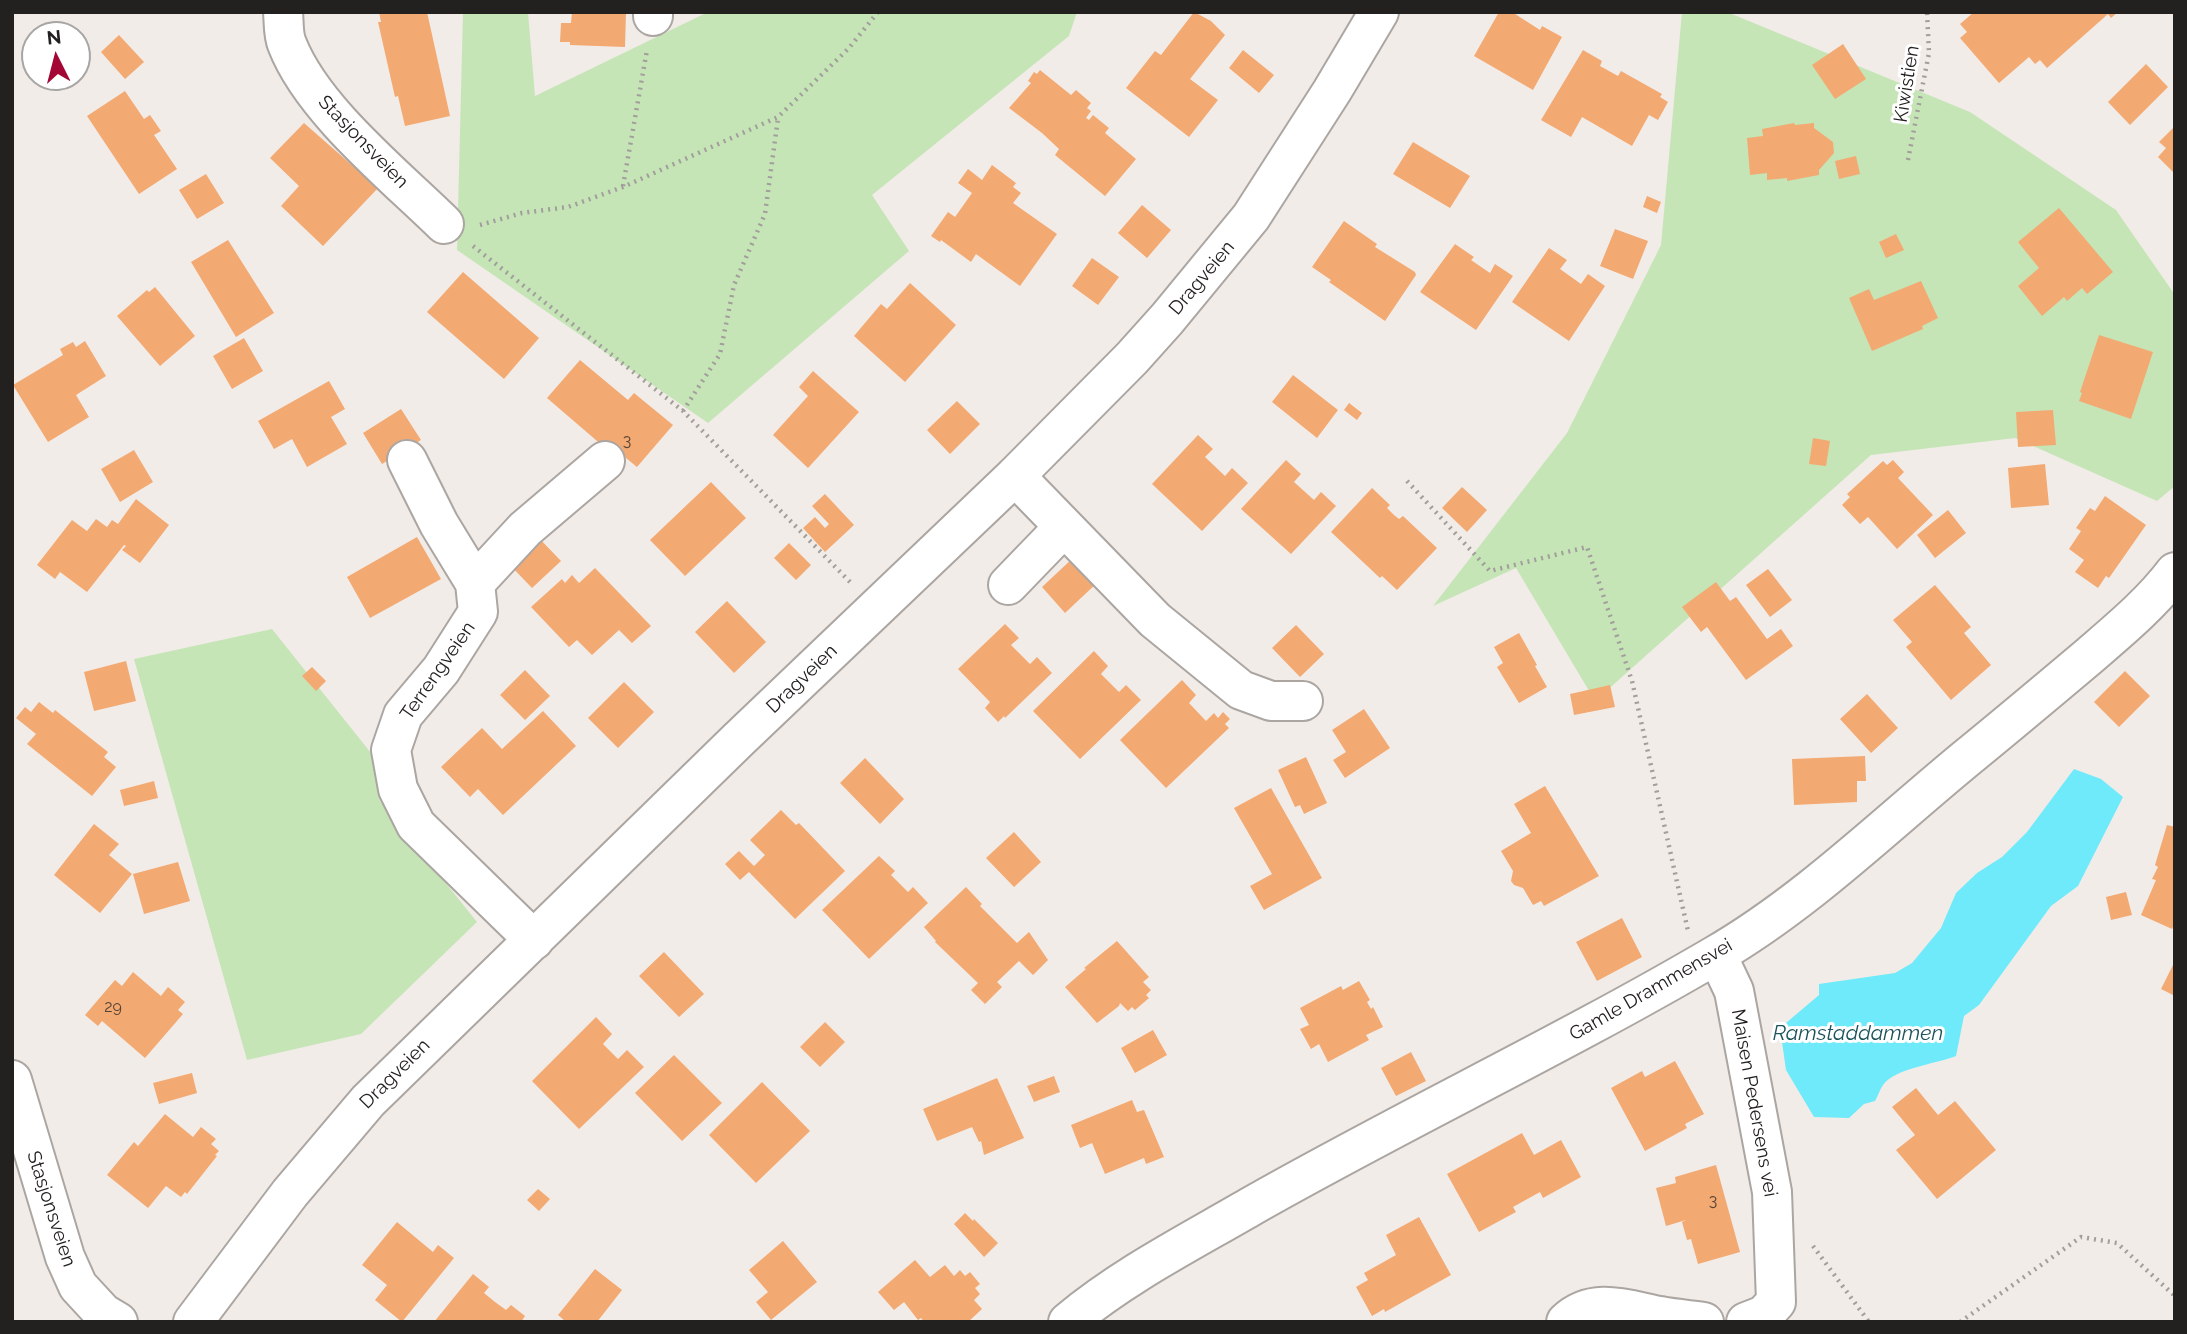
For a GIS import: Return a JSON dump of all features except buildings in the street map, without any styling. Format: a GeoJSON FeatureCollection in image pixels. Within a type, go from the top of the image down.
{"type":"FeatureCollection","features":[{"type":"Feature","properties":{"kind":"street","name":"Dragveien"},"geometry":{"type":"LineString","coordinates":[[193,1322],[290,1193],[344,1128],[431,1038],[1015,476],[1141,349],[1251,217],[1380,12]]}},
{"type":"Feature","properties":{"kind":"street","name":"Stasjonsveien"},"geometry":{"type":"LineString","coordinates":[[284,27],[299,70],[332,115],[444,224]]}},
{"type":"Feature","properties":{"kind":"street"},"geometry":{"type":"LineString","coordinates":[[407,460],[439,524],[475,583],[525,529],[605,461]]}},
{"type":"Feature","properties":{"kind":"street"},"geometry":{"type":"LineString","coordinates":[[1015,476],[1155,620],[1241,690],[1271,701],[1303,701]]}},
{"type":"Feature","properties":{"kind":"street"},"geometry":{"type":"LineString","coordinates":[[1008,585],[1064,527]]}},
{"type":"Feature","properties":{"kind":"street","name":"Gamle Drammensvei"},"geometry":{"type":"LineString","coordinates":[[1068,1322],[1096,1298],[1126,1279],[1310,1173],[1515,1066],[1707,960],[1770,919],[1870,840],[2118,631],[2175,572]]}},
{"type":"Feature","properties":{"kind":"street","name":"Terrengveien"},"geometry":{"type":"LineString","coordinates":[[475,583],[478,612],[441,670],[403,715],[391,750],[398,789],[416,825],[534,940]]}},
{"type":"Feature","properties":{"kind":"street","name":"Maisen Pedersens vei"},"geometry":{"type":"LineString","coordinates":[[1707,960],[1734,991],[1772,1192],[1776,1302],[1764,1315],[1746,1322]]}},
{"type":"Feature","properties":{"kind":"street","name":"Stasjonsveien"},"geometry":{"type":"LineString","coordinates":[[12,1080],[22,1153],[65,1257],[78,1286],[103,1313],[118,1322]]}},
{"type":"Feature","properties":{"kind":"street"},"geometry":{"type":"LineString","coordinates":[[1566,1322],[1573,1315],[1595,1306],[1621,1307],[1662,1317],[1704,1322]]}},
{"type":"Feature","properties":{"kind":"path"},"geometry":{"type":"LineString","coordinates":[[444,224],[477,226],[522,214],[568,207],[623,187],[778,117],[849,48],[878,12]]}},
{"type":"Feature","properties":{"kind":"path","name":"Kiwistien"},"geometry":{"type":"LineString","coordinates":[[1908,160],[1929,53],[1927,12]]}},
{"type":"Feature","properties":{"kind":"path"},"geometry":{"type":"LineString","coordinates":[[623,187],[653,14]]}},
{"type":"Feature","properties":{"kind":"path"},"geometry":{"type":"LineString","coordinates":[[683,411],[720,354],[734,285],[765,214],[778,117]]}},
{"type":"Feature","properties":{"kind":"path"},"geometry":{"type":"LineString","coordinates":[[444,224],[683,411],[875,608]]}},
{"type":"Feature","properties":{"kind":"path"},"geometry":{"type":"LineString","coordinates":[[1407,481],[1490,571],[1587,547],[1632,681],[1707,960]]}},
{"type":"Feature","properties":{"kind":"path"},"geometry":{"type":"LineString","coordinates":[[1772,1192],[1869,1322]]}},
{"type":"Feature","properties":{"kind":"path"},"geometry":{"type":"LineString","coordinates":[[1960,1322],[2081,1237],[2117,1244],[2175,1296]]}},
{"type":"Feature","properties":{"kind":"green space"},"geometry":{"type":"Polygon","coordinates":[[[463,12],[528,12],[535,96],[708,12],[1077,12],[1069,36],[872,195],[909,251],[708,423],[457,250],[463,12]]]}},
{"type":"Feature","properties":{"kind":"green space"},"geometry":{"type":"Polygon","coordinates":[[[1682,12],[1727,12],[1970,112],[2116,210],[2175,295],[2175,486],[2157,501],[2015,438],[1871,455],[1595,701],[1516,568],[1433,606],[1567,433],[1661,245],[1682,12]]]}},
{"type":"Feature","properties":{"kind":"green space"},"geometry":{"type":"Polygon","coordinates":[[[272,629],[375,758],[380,801],[477,922],[361,1034],[247,1060],[134,659],[272,629]]]}},
{"type":"Feature","properties":{"kind":"water","name":"Ramstaddammen"},"geometry":{"type":"Polygon","coordinates":[[[2074,769],[2101,779],[2123,797],[2078,886],[2051,906],[1979,1005],[1964,1016],[1956,1056],[1897,1074],[1883,1085],[1875,1101],[1864,1104],[1849,1118],[1814,1117],[1786,1070],[1780,1028],[1819,995],[1819,984],[1895,973],[1912,963],[1941,928],[1956,893],[1977,873],[2002,857],[2027,832],[2074,769]]]}}]}
